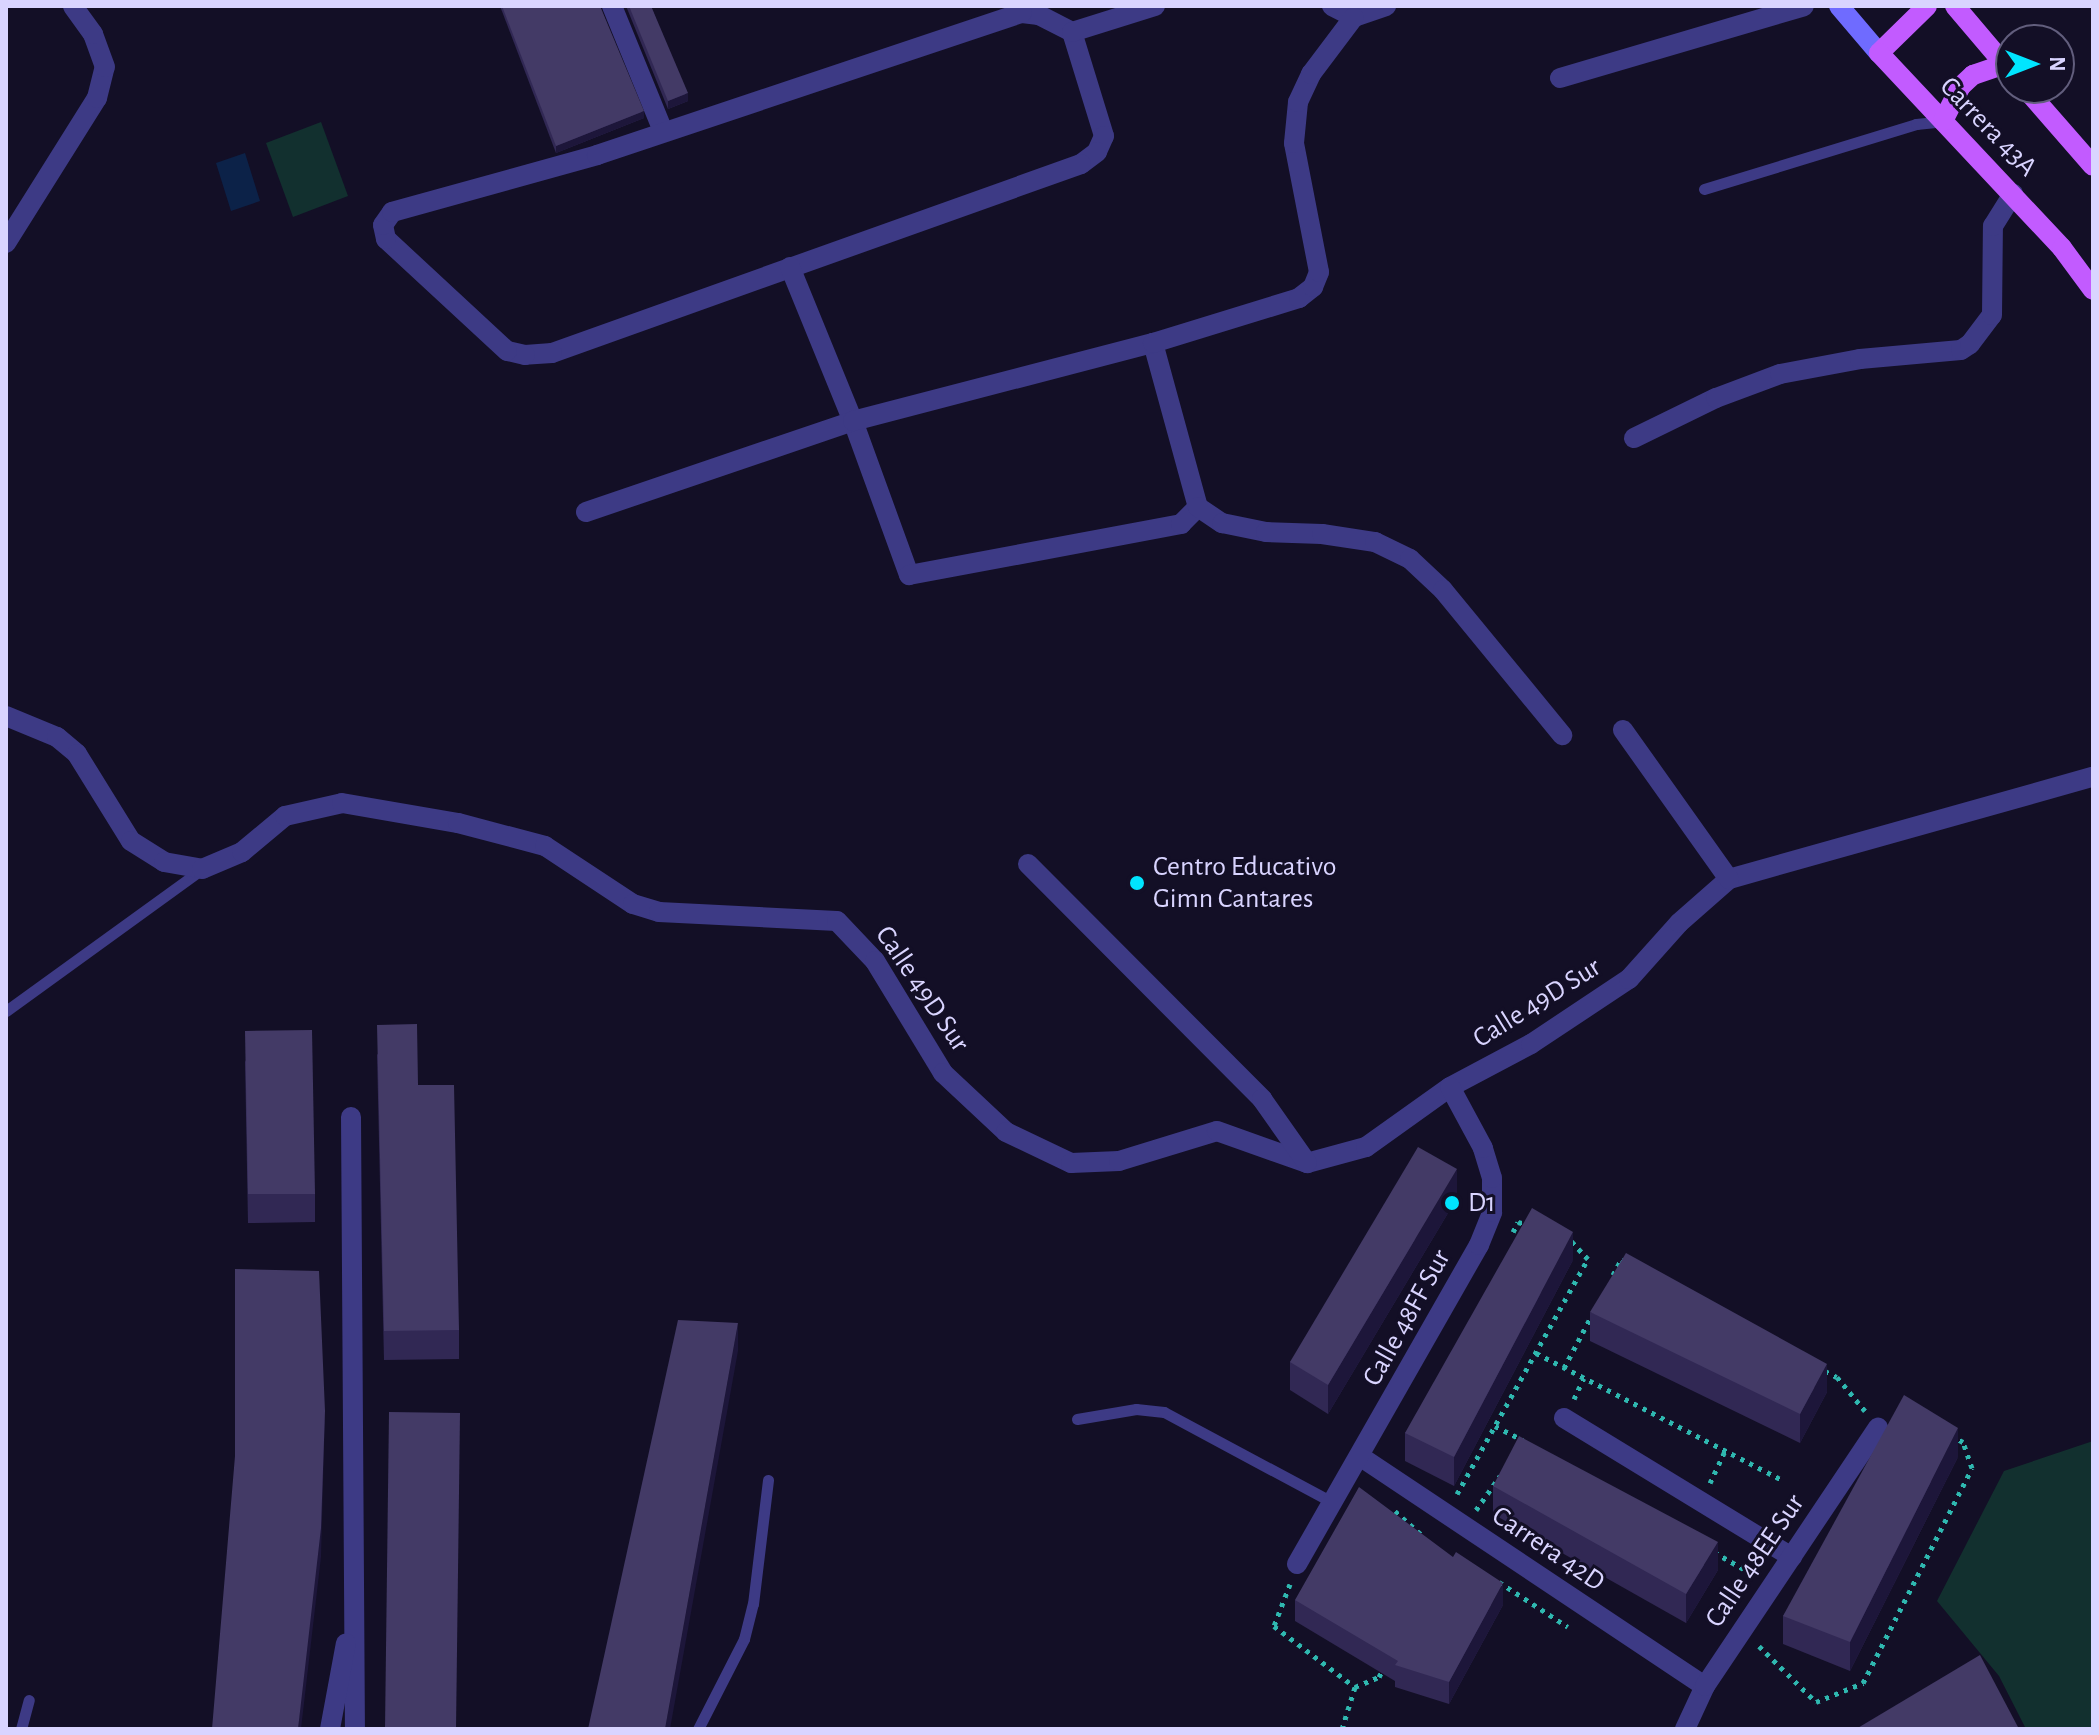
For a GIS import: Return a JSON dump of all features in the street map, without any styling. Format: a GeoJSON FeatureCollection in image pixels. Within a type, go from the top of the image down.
{"type":"FeatureCollection","features":[{"type":"Feature","properties":{"kind":"main road","name":"Carrera 43A"},"geometry":{"type":"LineString","coordinates":[[1839,6],[1879,53],[2062,248],[2093,290]]}},
{"type":"Feature","properties":{"kind":"main road"},"geometry":{"type":"LineString","coordinates":[[1879,53],[1927,6]]}},
{"type":"Feature","properties":{"kind":"main road","name":"Carrera 43A"},"geometry":{"type":"LineString","coordinates":[[1955,6],[1995,53]]}},
{"type":"Feature","properties":{"kind":"main road"},"geometry":{"type":"LineString","coordinates":[[1943,121],[1951,102],[1967,81],[1989,67],[1995,67]]}},
{"type":"Feature","properties":{"kind":"main road","name":"Carrera 43A"},"geometry":{"type":"LineString","coordinates":[[2039,104],[2093,166]]}},
{"type":"Feature","properties":{"kind":"street"},"geometry":{"type":"LineString","coordinates":[[6,243],[97,98],[105,67],[93,34],[73,6]]}},
{"type":"Feature","properties":{"kind":"street"},"geometry":{"type":"LineString","coordinates":[[612,6],[663,131]]}},
{"type":"Feature","properties":{"kind":"street"},"geometry":{"type":"LineString","coordinates":[[1072,32],[1155,6]]}},
{"type":"Feature","properties":{"kind":"street"},"geometry":{"type":"LineString","coordinates":[[1332,6],[1354,17]]}},
{"type":"Feature","properties":{"kind":"street"},"geometry":{"type":"LineString","coordinates":[[586,512],[853,421],[1153,343],[1299,298],[1313,287],[1319,272],[1294,143],[1298,102],[1311,74],[1354,17],[1386,6]]}},
{"type":"Feature","properties":{"kind":"street"},"geometry":{"type":"LineString","coordinates":[[1560,78],[1804,6]]}},
{"type":"Feature","properties":{"kind":"street"},"geometry":{"type":"LineString","coordinates":[[1039,10],[1072,32],[1104,136],[1097,152],[1081,164],[552,353],[525,355],[507,351],[386,239],[383,225],[392,212],[597,155],[663,131],[1039,10]]}},
{"type":"Feature","properties":{"kind":"street"},"geometry":{"type":"LineString","coordinates":[[1634,438],[1716,398],[1780,374],[1833,363],[1961,350],[1970,344],[1992,315],[1993,226],[2013,194]]}},
{"type":"Feature","properties":{"kind":"street"},"geometry":{"type":"LineString","coordinates":[[790,267],[853,421],[909,575],[1181,524],[1198,507]]}},
{"type":"Feature","properties":{"kind":"street"},"geometry":{"type":"LineString","coordinates":[[1153,343],[1198,507],[1222,523],[1266,532],[1322,534],[1375,542],[1410,559],[1443,590],[1562,735]]}},
{"type":"Feature","properties":{"kind":"street"},"geometry":{"type":"LineString","coordinates":[[6,716],[57,737],[77,754],[131,841],[164,862],[202,869]]}},
{"type":"Feature","properties":{"kind":"street"},"geometry":{"type":"LineString","coordinates":[[1623,730],[1729,879]]}},
{"type":"Feature","properties":{"kind":"street","name":"Calle 49D Sur"},"geometry":{"type":"LineString","coordinates":[[202,869],[242,852],[285,816],[342,803],[458,823],[545,846],[633,904],[659,912],[837,921],[875,961],[943,1073],[1006,1132],[1071,1163],[1119,1161],[1217,1131],[1307,1163],[1366,1147],[1450,1087],[1531,1044],[1629,979],[1679,923],[1729,879],[2093,777]]}},
{"type":"Feature","properties":{"kind":"street"},"geometry":{"type":"LineString","coordinates":[[1028,864],[1262,1099],[1307,1163]]}},
{"type":"Feature","properties":{"kind":"street","name":"Calle 48FF Sur"},"geometry":{"type":"LineString","coordinates":[[1297,1564],[1361,1457],[1479,1245],[1492,1212],[1492,1178],[1483,1148],[1450,1087]]}},
{"type":"Feature","properties":{"kind":"street"},"geometry":{"type":"LineString","coordinates":[[351,1117],[355,1729]]}},
{"type":"Feature","properties":{"kind":"street"},"geometry":{"type":"LineString","coordinates":[[1564,1418],[1792,1557]]}},
{"type":"Feature","properties":{"kind":"street","name":"Calle 48EE Sur"},"geometry":{"type":"LineString","coordinates":[[1685,1729],[1705,1686],[1878,1428]]}},
{"type":"Feature","properties":{"kind":"street","name":"Carrera 42D"},"geometry":{"type":"LineString","coordinates":[[1361,1457],[1705,1686]]}},
{"type":"Feature","properties":{"kind":"street"},"geometry":{"type":"LineString","coordinates":[[330,1729],[355,1596]]}},
{"type":"Feature","properties":{"kind":"lane"},"geometry":{"type":"LineString","coordinates":[[1704,189],[1916,124],[1943,121]]}},
{"type":"Feature","properties":{"kind":"lane"},"geometry":{"type":"LineString","coordinates":[[6,1011],[202,869]]}},
{"type":"Feature","properties":{"kind":"lane"},"geometry":{"type":"LineString","coordinates":[[1077,1419],[1136,1409],[1164,1412],[1334,1503]]}},
{"type":"Feature","properties":{"kind":"lane"},"geometry":{"type":"LineString","coordinates":[[698,1729],[744,1639],[753,1604],[768,1480]]}},
{"type":"Feature","properties":{"kind":"lane"},"geometry":{"type":"LineString","coordinates":[[21,1729],[29,1700]]}},
{"type":"Feature","properties":{"kind":"path"},"geometry":{"type":"LineString","coordinates":[[1510,1236],[1518,1222],[1542,1230]]}},
{"type":"Feature","properties":{"kind":"path"},"geometry":{"type":"LineString","coordinates":[[1446,1514],[1588,1259],[1567,1237]]}},
{"type":"Feature","properties":{"kind":"path"},"geometry":{"type":"LineString","coordinates":[[1607,1287],[1621,1260],[1634,1268]]}},
{"type":"Feature","properties":{"kind":"path"},"geometry":{"type":"LineString","coordinates":[[1564,1368],[1599,1301]]}},
{"type":"Feature","properties":{"kind":"path"},"geometry":{"type":"LineString","coordinates":[[1536,1353],[1780,1479]]}},
{"type":"Feature","properties":{"kind":"path"},"geometry":{"type":"LineString","coordinates":[[1824,1370],[1837,1377],[1878,1428]]}},
{"type":"Feature","properties":{"kind":"path"},"geometry":{"type":"LineString","coordinates":[[1495,1426],[1528,1443],[1518,1454]]}},
{"type":"Feature","properties":{"kind":"path"},"geometry":{"type":"LineString","coordinates":[[1742,1630],[1816,1702],[1863,1683],[1972,1468],[1963,1442],[1950,1435]]}},
{"type":"Feature","properties":{"kind":"path"},"geometry":{"type":"LineString","coordinates":[[1700,1501],[1725,1451]]}},
{"type":"Feature","properties":{"kind":"path"},"geometry":{"type":"LineString","coordinates":[[1482,1498],[1509,1465]]}},
{"type":"Feature","properties":{"kind":"path"},"geometry":{"type":"LineString","coordinates":[[1386,1504],[1432,1544]]}},
{"type":"Feature","properties":{"kind":"path"},"geometry":{"type":"LineString","coordinates":[[1711,1550],[1772,1586]]}},
{"type":"Feature","properties":{"kind":"path"},"geometry":{"type":"LineString","coordinates":[[1297,1564],[1274,1626],[1355,1687]]}},
{"type":"Feature","properties":{"kind":"path"},"geometry":{"type":"LineString","coordinates":[[1497,1581],[1576,1632]]}},
{"type":"Feature","properties":{"kind":"path"},"geometry":{"type":"LineString","coordinates":[[1355,1687],[1379,1677],[1386,1664]]}},
{"type":"Feature","properties":{"kind":"path"},"geometry":{"type":"LineString","coordinates":[[1342,1729],[1355,1687]]}},
{"type":"Feature","properties":{"kind":"green space"},"geometry":{"type":"Polygon","coordinates":[[[321,122],[348,196],[293,217],[266,143],[321,122]]]}},
{"type":"Feature","properties":{"kind":"green space"},"geometry":{"type":"Polygon","coordinates":[[[2093,1441],[2093,1729],[2026,1729],[1999,1676],[1937,1601],[2004,1471],[2093,1441]]]}},
{"type":"Feature","properties":{"kind":"water"},"geometry":{"type":"Polygon","coordinates":[[[245,153],[260,201],[231,211],[216,163],[245,153]]]}},
{"type":"Feature","properties":{"kind":"building"},"geometry":{"type":"Polygon","coordinates":[[[502,6],[600,6],[644,111],[556,146],[502,6]]]}},
{"type":"Feature","properties":{"kind":"building"},"geometry":{"type":"Polygon","coordinates":[[[629,6],[651,6],[688,93],[668,101],[629,6]]]}},
{"type":"Feature","properties":{"kind":"building"},"geometry":{"type":"Polygon","coordinates":[[[417,1024],[418,1085],[454,1085],[459,1330],[384,1331],[377,1025],[417,1024]]]}},
{"type":"Feature","properties":{"kind":"building"},"geometry":{"type":"Polygon","coordinates":[[[312,1030],[315,1194],[248,1194],[245,1031],[312,1030]]]}},
{"type":"Feature","properties":{"kind":"building"},"geometry":{"type":"Polygon","coordinates":[[[1418,1147],[1457,1169],[1328,1385],[1290,1362],[1418,1147]]]}},
{"type":"Feature","properties":{"kind":"building"},"geometry":{"type":"Polygon","coordinates":[[[1532,1208],[1573,1232],[1454,1457],[1405,1433],[1532,1208]]]}},
{"type":"Feature","properties":{"kind":"building"},"geometry":{"type":"Polygon","coordinates":[[[1626,1253],[1827,1364],[1800,1414],[1590,1312],[1626,1253]]]}},
{"type":"Feature","properties":{"kind":"building"},"geometry":{"type":"Polygon","coordinates":[[[235,1269],[319,1271],[325,1411],[321,1528],[298,1729],[212,1729],[235,1456],[235,1269]]]}},
{"type":"Feature","properties":{"kind":"building"},"geometry":{"type":"Polygon","coordinates":[[[678,1320],[738,1323],[665,1729],[588,1729],[678,1320]]]}},
{"type":"Feature","properties":{"kind":"building"},"geometry":{"type":"Polygon","coordinates":[[[1904,1395],[1958,1428],[1850,1642],[1783,1616],[1904,1395]]]}},
{"type":"Feature","properties":{"kind":"building"},"geometry":{"type":"Polygon","coordinates":[[[389,1412],[460,1413],[456,1729],[385,1729],[389,1412]]]}},
{"type":"Feature","properties":{"kind":"building"},"geometry":{"type":"Polygon","coordinates":[[[1519,1436],[1718,1542],[1686,1594],[1493,1486],[1519,1436]]]}},
{"type":"Feature","properties":{"kind":"building"},"geometry":{"type":"Polygon","coordinates":[[[1359,1487],[1453,1557],[1456,1552],[1503,1583],[1449,1682],[1395,1665],[1398,1661],[1295,1600],[1359,1487]]]}},
{"type":"Feature","properties":{"kind":"building"},"geometry":{"type":"Polygon","coordinates":[[[1980,1655],[2019,1729],[1856,1729],[1980,1655]]]}},
{"type":"Feature","properties":{"kind":"place","name":"Centro Educativo Gimn Cantares"},"geometry":{"type":"Point","coordinates":[1137,883]}},
{"type":"Feature","properties":{"kind":"place","name":"D1"},"geometry":{"type":"Point","coordinates":[1452,1203]}}]}
